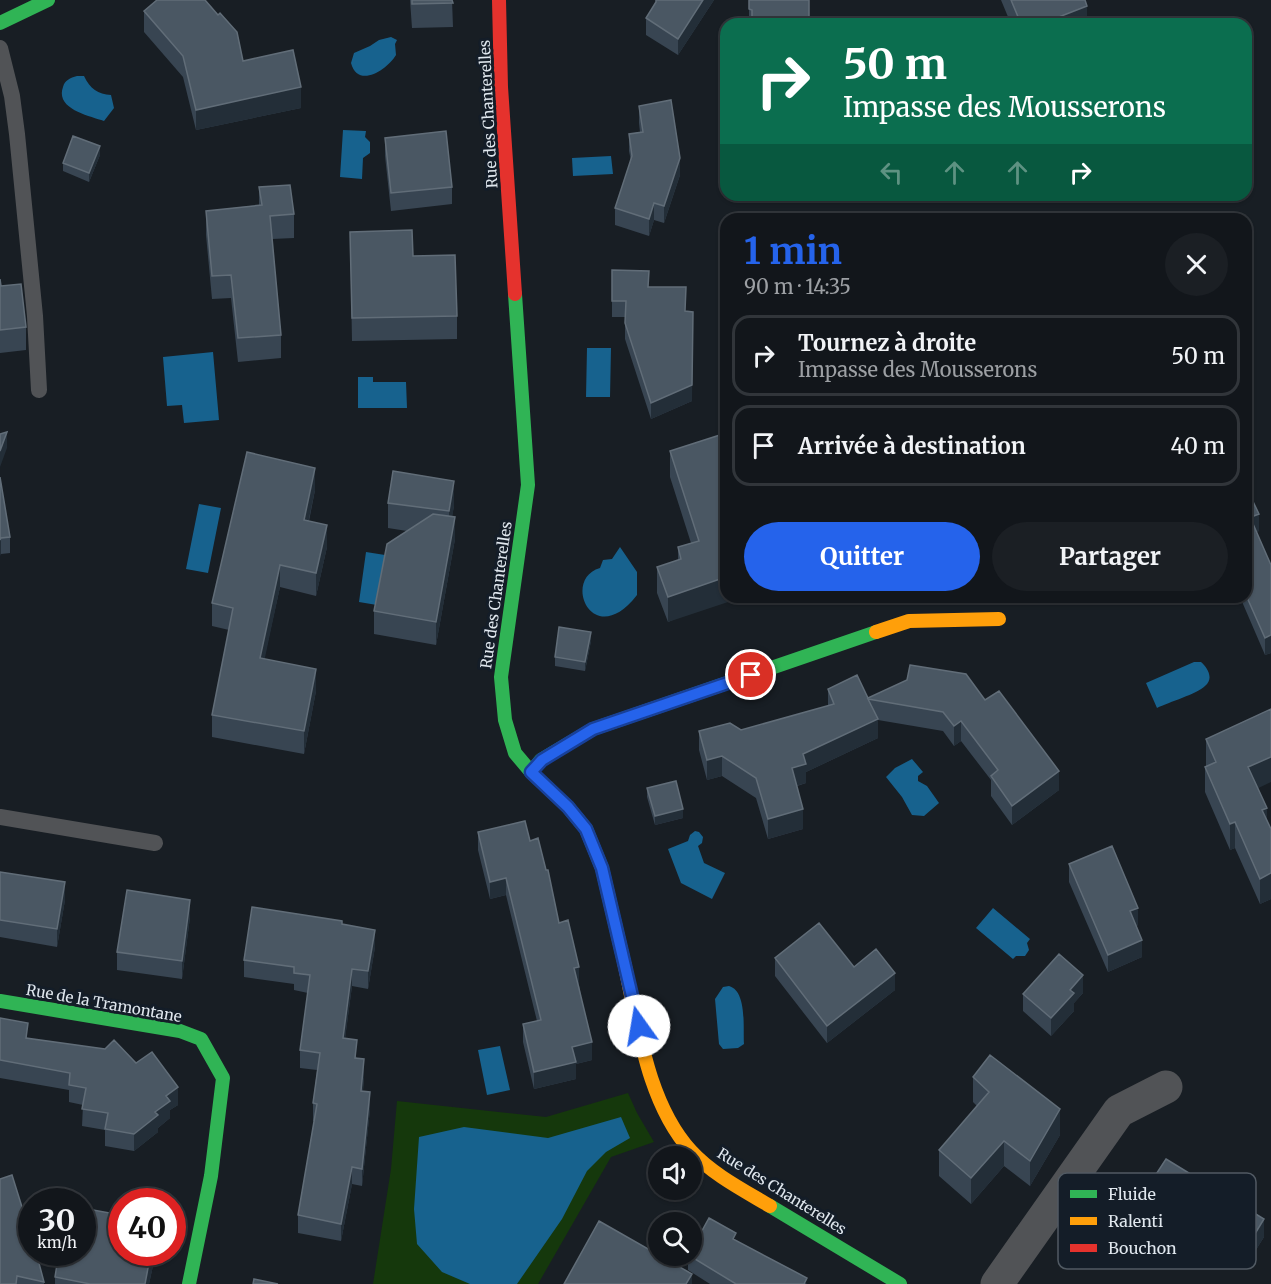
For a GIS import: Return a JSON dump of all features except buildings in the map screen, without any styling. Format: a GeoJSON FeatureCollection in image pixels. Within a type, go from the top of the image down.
{"type":"FeatureCollection","features":[{"type":"Feature","properties":{"kind":"street"},"geometry":{"type":"LineString","coordinates":[[0,23],[48,0]]}},
{"type":"Feature","properties":{"kind":"street","name":"Rue des Chanterelles"},"geometry":{"type":"LineString","coordinates":[[499,0],[501,87],[528,485],[501,677],[505,720],[515,753],[531,772],[568,807],[586,829],[602,868],[649,1072],[664,1111],[691,1151],[725,1179],[900,1284]]}},
{"type":"Feature","properties":{"kind":"street"},"geometry":{"type":"LineString","coordinates":[[531,772],[542,760],[593,729],[909,621],[999,619]]}},
{"type":"Feature","properties":{"kind":"street","name":"Rue de la Tramontane"},"geometry":{"type":"LineString","coordinates":[[0,1001],[180,1031],[201,1039],[223,1078],[211,1176],[189,1284]]}},
{"type":"Feature","properties":{"kind":"street"},"geometry":{"type":"LineString","coordinates":[[1076,1173],[1119,1111],[1166,1087]]}},
{"type":"Feature","properties":{"kind":"street"},"geometry":{"type":"LineString","coordinates":[[998,1284],[1058,1198]]}},
{"type":"Feature","properties":{"kind":"lane"},"geometry":{"type":"LineString","coordinates":[[0,48],[12,96],[17,134],[35,316],[39,390]]}},
{"type":"Feature","properties":{"kind":"lane"},"geometry":{"type":"LineString","coordinates":[[0,817],[155,843]]}},
{"type":"Feature","properties":{"kind":"green space"},"geometry":{"type":"Polygon","coordinates":[[[628,1093],[654,1142],[611,1157],[538,1284],[373,1284],[391,1169],[397,1101],[546,1117],[628,1093]]]}},
{"type":"Feature","properties":{"kind":"water"},"geometry":{"type":"Polygon","coordinates":[[[391,37],[397,40],[396,55],[392,61],[380,71],[366,76],[355,71],[351,63],[354,53],[379,40],[391,37]]]}},
{"type":"Feature","properties":{"kind":"water"},"geometry":{"type":"Polygon","coordinates":[[[84,76],[98,92],[111,95],[114,108],[104,121],[82,114],[64,101],[62,95],[64,85],[68,80],[84,76]]]}},
{"type":"Feature","properties":{"kind":"water"},"geometry":{"type":"Polygon","coordinates":[[[343,130],[366,131],[365,137],[370,142],[370,153],[363,158],[362,179],[340,177],[343,130]]]}},
{"type":"Feature","properties":{"kind":"water"},"geometry":{"type":"Polygon","coordinates":[[[611,156],[613,174],[573,176],[572,158],[611,156]]]}},
{"type":"Feature","properties":{"kind":"water"},"geometry":{"type":"Polygon","coordinates":[[[587,348],[611,348],[610,397],[586,397],[587,348]]]}},
{"type":"Feature","properties":{"kind":"water"},"geometry":{"type":"Polygon","coordinates":[[[213,352],[219,420],[184,423],[182,405],[167,406],[163,357],[213,352]]]}},
{"type":"Feature","properties":{"kind":"water"},"geometry":{"type":"Polygon","coordinates":[[[358,377],[373,377],[373,382],[406,382],[407,408],[358,408],[358,377]]]}},
{"type":"Feature","properties":{"kind":"water"},"geometry":{"type":"Polygon","coordinates":[[[199,504],[221,508],[208,573],[186,569],[199,504]]]}},
{"type":"Feature","properties":{"kind":"water"},"geometry":{"type":"Polygon","coordinates":[[[620,547],[637,572],[637,595],[621,611],[607,616],[596,614],[587,607],[583,596],[583,585],[589,575],[600,568],[603,560],[612,559],[620,547]]]}},
{"type":"Feature","properties":{"kind":"water"},"geometry":{"type":"Polygon","coordinates":[[[366,552],[385,555],[377,605],[359,602],[366,552]]]}},
{"type":"Feature","properties":{"kind":"water"},"geometry":{"type":"Polygon","coordinates":[[[1194,662],[1201,662],[1206,667],[1210,677],[1208,683],[1196,692],[1157,708],[1146,683],[1194,662]]]}},
{"type":"Feature","properties":{"kind":"water"},"geometry":{"type":"Polygon","coordinates":[[[912,759],[923,772],[918,776],[918,781],[927,786],[939,803],[924,816],[912,815],[902,797],[886,777],[895,768],[912,759]]]}},
{"type":"Feature","properties":{"kind":"water"},"geometry":{"type":"Polygon","coordinates":[[[695,831],[703,837],[702,843],[698,846],[704,863],[725,873],[712,899],[681,883],[668,849],[688,841],[690,835],[695,831]]]}},
{"type":"Feature","properties":{"kind":"water"},"geometry":{"type":"Polygon","coordinates":[[[993,908],[1030,939],[1027,943],[1029,950],[1025,956],[1016,956],[1013,959],[976,928],[993,908]]]}},
{"type":"Feature","properties":{"kind":"water"},"geometry":{"type":"Polygon","coordinates":[[[729,986],[735,989],[741,1002],[744,1044],[738,1048],[723,1049],[719,1044],[715,999],[723,987],[729,986]]]}},
{"type":"Feature","properties":{"kind":"water"},"geometry":{"type":"Polygon","coordinates":[[[500,1046],[510,1090],[487,1095],[478,1050],[500,1046]]]}},
{"type":"Feature","properties":{"kind":"water"},"geometry":{"type":"Polygon","coordinates":[[[621,1117],[630,1138],[606,1152],[587,1171],[562,1219],[517,1284],[470,1284],[442,1272],[417,1244],[414,1209],[419,1137],[464,1127],[548,1138],[621,1117]]]}},
{"type":"Feature","properties":{"kind":"traffic: fast"},"geometry":{"type":"LineString","coordinates":[[0,23],[48,0]]}},
{"type":"Feature","properties":{"kind":"traffic: fast"},"geometry":{"type":"LineString","coordinates":[[515,294],[528,485],[501,677],[505,720],[515,753],[531,772],[568,807],[586,829],[602,868],[624,962]]}},
{"type":"Feature","properties":{"kind":"traffic: fast"},"geometry":{"type":"LineString","coordinates":[[531,772],[541,760],[593,729],[876,632]]}},
{"type":"Feature","properties":{"kind":"traffic: fast"},"geometry":{"type":"LineString","coordinates":[[0,1001],[180,1031],[201,1039],[223,1078],[211,1176],[189,1284]]}},
{"type":"Feature","properties":{"kind":"traffic: fast"},"geometry":{"type":"LineString","coordinates":[[770,1206],[900,1284]]}},
{"type":"Feature","properties":{"kind":"traffic: slow"},"geometry":{"type":"LineString","coordinates":[[876,632],[909,621],[999,619]]}},
{"type":"Feature","properties":{"kind":"traffic: slow"},"geometry":{"type":"LineString","coordinates":[[624,962],[646,1062],[664,1110],[676,1132],[708,1167],[770,1206]]}},
{"type":"Feature","properties":{"kind":"traffic: jam"},"geometry":{"type":"LineString","coordinates":[[499,0],[501,87],[515,294]]}},
{"type":"Feature","properties":{"kind":"route"},"geometry":{"type":"LineString","coordinates":[[639,1026],[602,868],[586,829],[568,807],[531,772],[542,760],[593,729],[751,675]]}}]}
